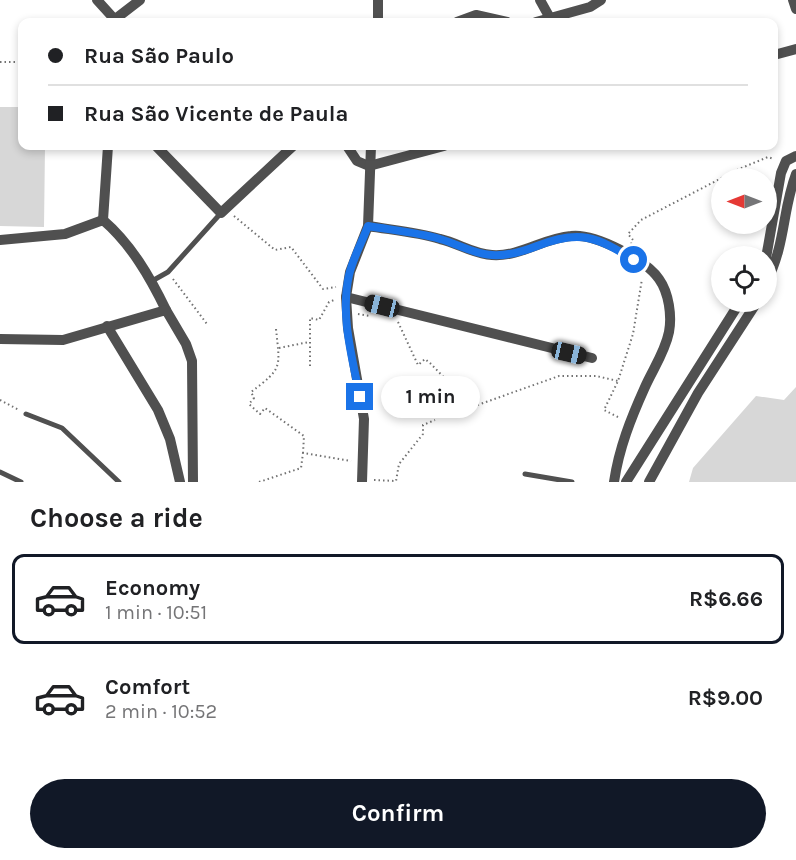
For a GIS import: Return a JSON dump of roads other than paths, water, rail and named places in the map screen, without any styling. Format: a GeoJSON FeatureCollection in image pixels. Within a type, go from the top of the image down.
{"type":"FeatureCollection","features":[{"type":"Feature","properties":{"kind":"street"},"geometry":{"type":"LineString","coordinates":[[97,0],[113,18]]}},
{"type":"Feature","properties":{"kind":"street"},"geometry":{"type":"LineString","coordinates":[[119,18],[140,0]]}},
{"type":"Feature","properties":{"kind":"street"},"geometry":{"type":"LineString","coordinates":[[378,0],[378,18]]}},
{"type":"Feature","properties":{"kind":"street"},"geometry":{"type":"LineString","coordinates":[[540,0],[550,18],[590,7],[602,0]]}},
{"type":"Feature","properties":{"kind":"street"},"geometry":{"type":"LineString","coordinates":[[793,0],[796,9]]}},
{"type":"Feature","properties":{"kind":"street"},"geometry":{"type":"LineString","coordinates":[[468,18],[476,15],[489,18]]}},
{"type":"Feature","properties":{"kind":"street"},"geometry":{"type":"LineString","coordinates":[[778,54],[796,49]]}},
{"type":"Feature","properties":{"kind":"street"},"geometry":{"type":"LineString","coordinates":[[103,220],[108,150]]}},
{"type":"Feature","properties":{"kind":"street"},"geometry":{"type":"LineString","coordinates":[[160,150],[223,211],[289,150]]}},
{"type":"Feature","properties":{"kind":"street"},"geometry":{"type":"LineString","coordinates":[[350,150],[357,161],[369,166],[429,150]]}},
{"type":"Feature","properties":{"kind":"street"},"geometry":{"type":"LineString","coordinates":[[362,480],[364,419],[346,313],[346,297],[347,285],[368,226],[371,150]]}},
{"type":"Feature","properties":{"kind":"street"},"geometry":{"type":"LineString","coordinates":[[768,246],[781,173],[786,161],[796,156]]}},
{"type":"Feature","properties":{"kind":"street"},"geometry":{"type":"LineString","coordinates":[[777,263],[796,174]]}},
{"type":"Feature","properties":{"kind":"street"},"geometry":{"type":"LineString","coordinates":[[0,240],[65,234],[103,220]]}},
{"type":"Feature","properties":{"kind":"street"},"geometry":{"type":"LineString","coordinates":[[103,220],[116,232],[152,281],[186,344],[192,361],[193,482]]}},
{"type":"Feature","properties":{"kind":"street"},"geometry":{"type":"LineString","coordinates":[[368,226],[440,238],[478,253],[491,255],[519,253],[554,239],[572,236],[601,240],[630,257],[660,279],[670,317],[669,333],[660,360],[629,423],[614,482]]}},
{"type":"Feature","properties":{"kind":"street"},"geometry":{"type":"LineString","coordinates":[[346,297],[592,358]]}},
{"type":"Feature","properties":{"kind":"street"},"geometry":{"type":"LineString","coordinates":[[0,339],[63,340],[166,310]]}},
{"type":"Feature","properties":{"kind":"street"},"geometry":{"type":"LineString","coordinates":[[626,482],[734,312]]}},
{"type":"Feature","properties":{"kind":"street"},"geometry":{"type":"LineString","coordinates":[[649,482],[698,393],[751,312]]}},
{"type":"Feature","properties":{"kind":"street"},"geometry":{"type":"LineString","coordinates":[[107,326],[158,410],[170,440],[180,482]]}},
{"type":"Feature","properties":{"kind":"lane"},"geometry":{"type":"LineString","coordinates":[[152,281],[168,272],[223,211]]}},
{"type":"Feature","properties":{"kind":"lane"},"geometry":{"type":"LineString","coordinates":[[26,414],[62,428],[119,482]]}},
{"type":"Feature","properties":{"kind":"lane"},"geometry":{"type":"LineString","coordinates":[[0,472],[21,482]]}},
{"type":"Feature","properties":{"kind":"lane"},"geometry":{"type":"LineString","coordinates":[[525,474],[572,482]]}}]}
